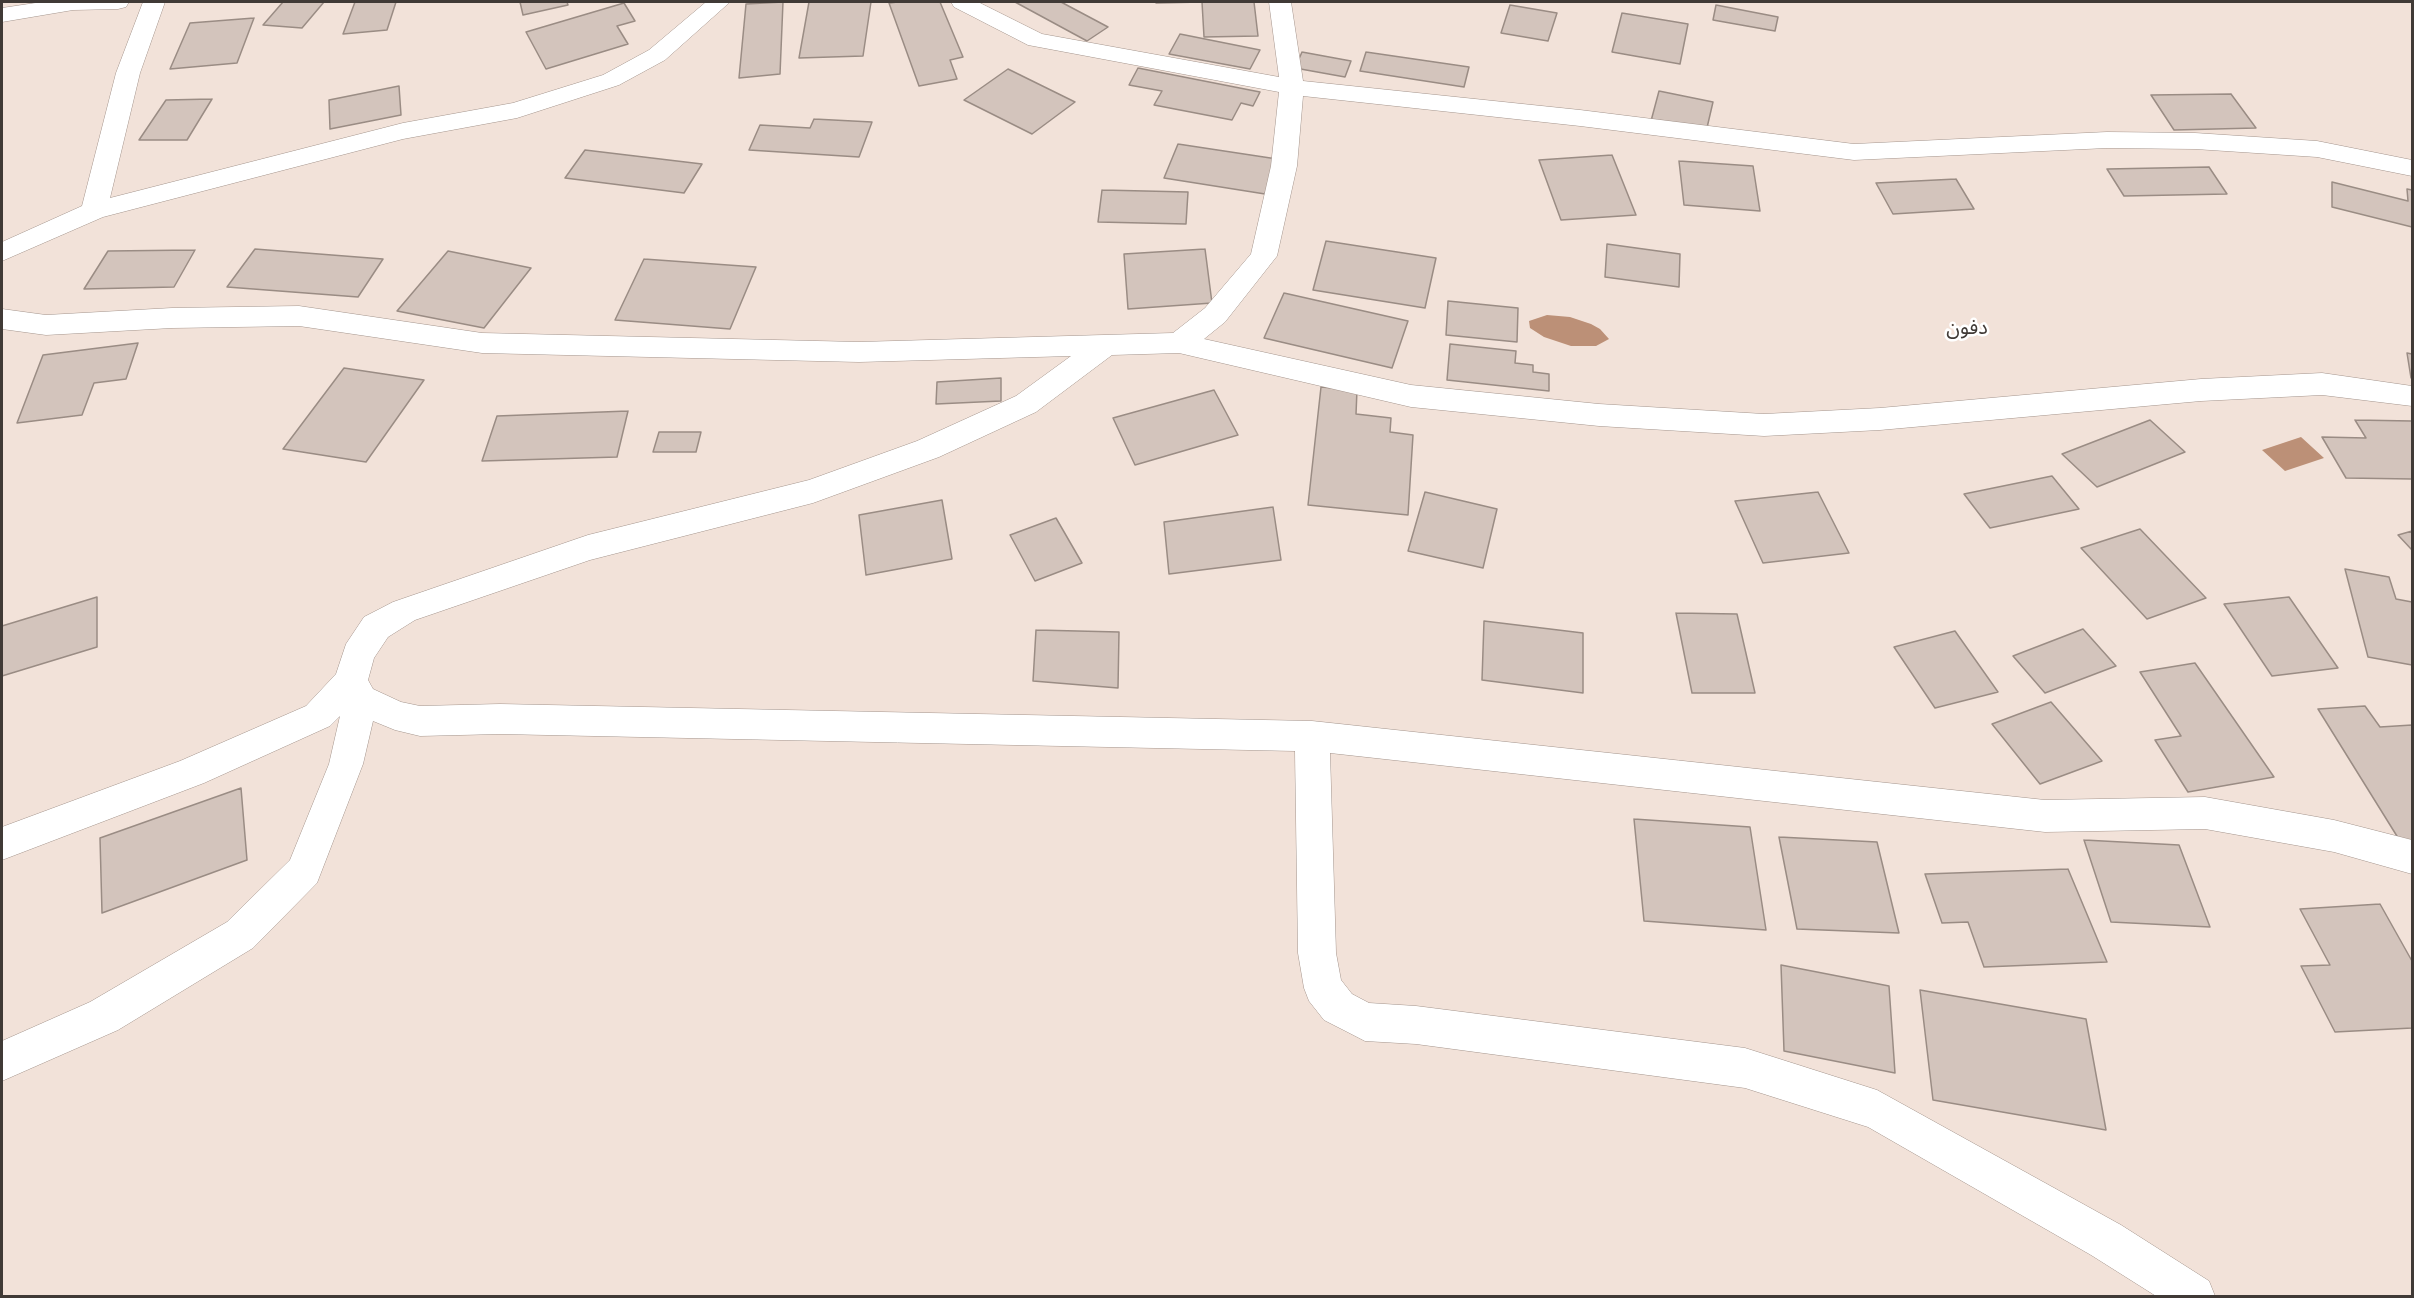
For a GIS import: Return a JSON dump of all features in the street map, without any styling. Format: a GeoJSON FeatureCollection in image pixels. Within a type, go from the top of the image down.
{"type":"FeatureCollection","features":[{"type":"Feature","properties":{"kind":"street"},"geometry":{"type":"LineString","coordinates":[[2,15],[73,3],[118,2]]}},
{"type":"Feature","properties":{"kind":"street"},"geometry":{"type":"LineString","coordinates":[[94,211],[128,73],[154,2]]}},
{"type":"Feature","properties":{"kind":"street"},"geometry":{"type":"LineString","coordinates":[[2,252],[94,211],[403,131],[517,110],[611,80],[657,55],[719,2]]}},
{"type":"Feature","properties":{"kind":"street"},"geometry":{"type":"LineString","coordinates":[[962,2],[1036,40],[1292,87],[1580,118],[1854,152],[2107,140],[2196,141],[2317,149],[2412,168]]}},
{"type":"Feature","properties":{"kind":"street"},"geometry":{"type":"LineString","coordinates":[[1179,343],[1215,315],[1263,256],[1284,166],[1292,87],[1280,2]]}},
{"type":"Feature","properties":{"kind":"street"},"geometry":{"type":"LineString","coordinates":[[2,319],[46,325],[172,318],[299,316],[482,344],[859,352],[1103,347],[1179,343],[1411,396],[1599,415],[1764,425],[1880,419],[2212,389],[2322,384],[2412,396]]}},
{"type":"Feature","properties":{"kind":"street"},"geometry":{"type":"LineString","coordinates":[[2,1060],[104,1016],[240,935],[304,871],[346,764],[356,690],[358,654],[376,627],[404,611],[588,548],[813,491],[928,449],[1026,404],[1103,347]]}},
{"type":"Feature","properties":{"kind":"street"},"geometry":{"type":"LineString","coordinates":[[356,690],[395,715],[420,721],[512,719],[1312,736],[2045,816],[2205,813],[2334,836],[2412,857]]}},
{"type":"Feature","properties":{"kind":"street"},"geometry":{"type":"LineString","coordinates":[[2,843],[192,772],[318,716],[356,690]]}},
{"type":"Feature","properties":{"kind":"street"},"geometry":{"type":"LineString","coordinates":[[1312,736],[1317,953],[1323,988],[1338,1007],[1365,1022],[1416,1025],[1745,1068],[1877,1110],[2106,1240],[2194,1296]]}},
{"type":"Feature","properties":{"kind":"shaded area"},"geometry":{"type":"Polygon","coordinates":[[[1547,315],[1570,317],[1591,324],[1600,329],[1609,339],[1596,346],[1571,346],[1544,337],[1530,328],[1529,321],[1547,315]]]}},
{"type":"Feature","properties":{"kind":"shaded area"},"geometry":{"type":"Polygon","coordinates":[[[2301,437],[2324,458],[2285,471],[2262,450],[2301,437]]]}},
{"type":"Feature","properties":{"kind":"building"},"geometry":{"type":"Polygon","coordinates":[[[283,2],[324,2],[302,28],[263,25],[283,2]]]}},
{"type":"Feature","properties":{"kind":"building"},"geometry":{"type":"Polygon","coordinates":[[[355,2],[396,2],[387,30],[343,34],[355,2]]]}},
{"type":"Feature","properties":{"kind":"building"},"geometry":{"type":"Polygon","coordinates":[[[520,2],[567,2],[568,5],[523,15],[520,2]]]}},
{"type":"Feature","properties":{"kind":"building"},"geometry":{"type":"Polygon","coordinates":[[[783,2],[780,74],[739,78],[746,4],[783,2]]]}},
{"type":"Feature","properties":{"kind":"building"},"geometry":{"type":"Polygon","coordinates":[[[809,2],[871,2],[863,56],[799,58],[809,2]]]}},
{"type":"Feature","properties":{"kind":"building"},"geometry":{"type":"Polygon","coordinates":[[[940,2],[963,57],[950,60],[957,79],[919,86],[889,3],[940,2]]]}},
{"type":"Feature","properties":{"kind":"building"},"geometry":{"type":"Polygon","coordinates":[[[1015,2],[1061,2],[1108,27],[1087,41],[1015,2]]]}},
{"type":"Feature","properties":{"kind":"building"},"geometry":{"type":"Polygon","coordinates":[[[1156,2],[1202,2],[1156,3],[1156,2]]]}},
{"type":"Feature","properties":{"kind":"building"},"geometry":{"type":"Polygon","coordinates":[[[1202,2],[1254,2],[1258,36],[1204,37],[1202,2]]]}},
{"type":"Feature","properties":{"kind":"building"},"geometry":{"type":"Polygon","coordinates":[[[624,3],[635,21],[617,26],[628,44],[546,69],[526,32],[624,3]]]}},
{"type":"Feature","properties":{"kind":"building"},"geometry":{"type":"Polygon","coordinates":[[[1510,5],[1557,13],[1548,41],[1501,33],[1510,5]]]}},
{"type":"Feature","properties":{"kind":"building"},"geometry":{"type":"Polygon","coordinates":[[[1716,5],[1778,17],[1775,31],[1713,20],[1716,5]]]}},
{"type":"Feature","properties":{"kind":"building"},"geometry":{"type":"Polygon","coordinates":[[[1622,13],[1688,24],[1680,64],[1612,52],[1622,13]]]}},
{"type":"Feature","properties":{"kind":"building"},"geometry":{"type":"Polygon","coordinates":[[[254,18],[237,63],[170,69],[190,23],[254,18]]]}},
{"type":"Feature","properties":{"kind":"building"},"geometry":{"type":"Polygon","coordinates":[[[1180,34],[1260,50],[1250,69],[1169,54],[1180,34]]]}},
{"type":"Feature","properties":{"kind":"building"},"geometry":{"type":"Polygon","coordinates":[[[1302,52],[1351,61],[1345,77],[1295,68],[1302,52]]]}},
{"type":"Feature","properties":{"kind":"building"},"geometry":{"type":"Polygon","coordinates":[[[1366,52],[1469,67],[1464,87],[1360,71],[1366,52]]]}},
{"type":"Feature","properties":{"kind":"building"},"geometry":{"type":"Polygon","coordinates":[[[1138,68],[1260,92],[1253,106],[1241,103],[1232,120],[1154,105],[1162,91],[1129,85],[1138,68]]]}},
{"type":"Feature","properties":{"kind":"building"},"geometry":{"type":"Polygon","coordinates":[[[1008,69],[1075,102],[1032,134],[964,100],[1008,69]]]}},
{"type":"Feature","properties":{"kind":"building"},"geometry":{"type":"Polygon","coordinates":[[[399,86],[401,115],[330,129],[329,100],[399,86]]]}},
{"type":"Feature","properties":{"kind":"building"},"geometry":{"type":"Polygon","coordinates":[[[1659,91],[1713,102],[1706,132],[1651,121],[1659,91]]]}},
{"type":"Feature","properties":{"kind":"building"},"geometry":{"type":"Polygon","coordinates":[[[2231,94],[2256,128],[2174,130],[2151,95],[2231,94]]]}},
{"type":"Feature","properties":{"kind":"building"},"geometry":{"type":"Polygon","coordinates":[[[212,99],[187,140],[139,140],[166,100],[212,99]]]}},
{"type":"Feature","properties":{"kind":"building"},"geometry":{"type":"Polygon","coordinates":[[[814,119],[872,122],[859,157],[749,150],[760,125],[810,128],[814,119]]]}},
{"type":"Feature","properties":{"kind":"building"},"geometry":{"type":"Polygon","coordinates":[[[1178,144],[1277,159],[1265,194],[1164,178],[1178,144]]]}},
{"type":"Feature","properties":{"kind":"building"},"geometry":{"type":"Polygon","coordinates":[[[585,150],[702,164],[684,193],[565,178],[585,150]]]}},
{"type":"Feature","properties":{"kind":"building"},"geometry":{"type":"Polygon","coordinates":[[[1612,155],[1636,215],[1561,220],[1539,160],[1612,155]]]}},
{"type":"Feature","properties":{"kind":"building"},"geometry":{"type":"Polygon","coordinates":[[[1679,161],[1753,166],[1760,211],[1684,205],[1679,161]]]}},
{"type":"Feature","properties":{"kind":"building"},"geometry":{"type":"Polygon","coordinates":[[[2209,167],[2227,194],[2124,196],[2107,169],[2209,167]]]}},
{"type":"Feature","properties":{"kind":"building"},"geometry":{"type":"Polygon","coordinates":[[[1956,179],[1974,209],[1893,214],[1876,183],[1956,179]]]}},
{"type":"Feature","properties":{"kind":"building"},"geometry":{"type":"Polygon","coordinates":[[[2332,182],[2408,201],[2407,189],[2412,190],[2412,227],[2332,207],[2332,182]]]}},
{"type":"Feature","properties":{"kind":"building"},"geometry":{"type":"Polygon","coordinates":[[[1102,190],[1188,192],[1186,224],[1098,222],[1102,190]]]}},
{"type":"Feature","properties":{"kind":"building"},"geometry":{"type":"Polygon","coordinates":[[[1326,241],[1436,258],[1425,308],[1313,290],[1326,241]]]}},
{"type":"Feature","properties":{"kind":"building"},"geometry":{"type":"Polygon","coordinates":[[[1607,244],[1680,254],[1679,287],[1605,277],[1607,244]]]}},
{"type":"Feature","properties":{"kind":"building"},"geometry":{"type":"Polygon","coordinates":[[[255,249],[383,259],[358,297],[227,287],[255,249]]]}},
{"type":"Feature","properties":{"kind":"building"},"geometry":{"type":"Polygon","coordinates":[[[1205,249],[1212,303],[1128,309],[1124,254],[1205,249]]]}},
{"type":"Feature","properties":{"kind":"building"},"geometry":{"type":"Polygon","coordinates":[[[195,250],[174,287],[84,289],[108,251],[195,250]]]}},
{"type":"Feature","properties":{"kind":"building"},"geometry":{"type":"Polygon","coordinates":[[[448,251],[531,268],[484,328],[397,311],[448,251]]]}},
{"type":"Feature","properties":{"kind":"building"},"geometry":{"type":"Polygon","coordinates":[[[644,259],[756,267],[730,329],[615,320],[644,259]]]}},
{"type":"Feature","properties":{"kind":"building"},"geometry":{"type":"Polygon","coordinates":[[[1284,293],[1408,321],[1392,368],[1264,338],[1284,293]]]}},
{"type":"Feature","properties":{"kind":"building"},"geometry":{"type":"Polygon","coordinates":[[[1448,301],[1518,308],[1517,342],[1446,335],[1448,301]]]}},
{"type":"Feature","properties":{"kind":"building"},"geometry":{"type":"Polygon","coordinates":[[[138,343],[126,379],[94,383],[82,415],[17,423],[43,355],[138,343]]]}},
{"type":"Feature","properties":{"kind":"building"},"geometry":{"type":"Polygon","coordinates":[[[1450,344],[1516,351],[1515,363],[1533,365],[1533,372],[1549,374],[1549,391],[1447,380],[1450,344]]]}},
{"type":"Feature","properties":{"kind":"building"},"geometry":{"type":"Polygon","coordinates":[[[2407,353],[2412,354],[2412,378],[2411,378],[2407,353]]]}},
{"type":"Feature","properties":{"kind":"building"},"geometry":{"type":"Polygon","coordinates":[[[344,368],[424,380],[366,462],[283,449],[344,368]]]}},
{"type":"Feature","properties":{"kind":"building"},"geometry":{"type":"Polygon","coordinates":[[[1001,378],[1001,401],[936,404],[937,382],[1001,378]]]}},
{"type":"Feature","properties":{"kind":"building"},"geometry":{"type":"Polygon","coordinates":[[[1321,387],[1357,390],[1356,414],[1391,418],[1390,432],[1413,435],[1408,515],[1308,505],[1321,387]]]}},
{"type":"Feature","properties":{"kind":"building"},"geometry":{"type":"Polygon","coordinates":[[[1214,390],[1238,435],[1135,465],[1113,418],[1214,390]]]}},
{"type":"Feature","properties":{"kind":"building"},"geometry":{"type":"Polygon","coordinates":[[[628,411],[617,457],[482,461],[497,416],[628,411]]]}},
{"type":"Feature","properties":{"kind":"building"},"geometry":{"type":"Polygon","coordinates":[[[2150,420],[2185,452],[2097,487],[2062,454],[2150,420]]]}},
{"type":"Feature","properties":{"kind":"building"},"geometry":{"type":"Polygon","coordinates":[[[2355,420],[2412,421],[2412,479],[2346,478],[2322,437],[2366,438],[2355,420]]]}},
{"type":"Feature","properties":{"kind":"building"},"geometry":{"type":"Polygon","coordinates":[[[659,432],[701,432],[696,452],[653,452],[659,432]]]}},
{"type":"Feature","properties":{"kind":"building"},"geometry":{"type":"Polygon","coordinates":[[[2052,476],[2079,509],[1990,528],[1964,494],[2052,476]]]}},
{"type":"Feature","properties":{"kind":"building"},"geometry":{"type":"Polygon","coordinates":[[[1425,492],[1497,509],[1483,568],[1408,551],[1425,492]]]}},
{"type":"Feature","properties":{"kind":"building"},"geometry":{"type":"Polygon","coordinates":[[[1818,492],[1849,553],[1763,563],[1735,501],[1818,492]]]}},
{"type":"Feature","properties":{"kind":"building"},"geometry":{"type":"Polygon","coordinates":[[[942,500],[952,559],[866,575],[859,515],[942,500]]]}},
{"type":"Feature","properties":{"kind":"building"},"geometry":{"type":"Polygon","coordinates":[[[1273,507],[1281,560],[1169,574],[1164,522],[1273,507]]]}},
{"type":"Feature","properties":{"kind":"building"},"geometry":{"type":"Polygon","coordinates":[[[1056,518],[1082,563],[1035,581],[1010,535],[1056,518]]]}},
{"type":"Feature","properties":{"kind":"building"},"geometry":{"type":"Polygon","coordinates":[[[2140,529],[2206,598],[2147,619],[2081,548],[2140,529]]]}},
{"type":"Feature","properties":{"kind":"building"},"geometry":{"type":"Polygon","coordinates":[[[2412,531],[2412,550],[2398,535],[2412,531]]]}},
{"type":"Feature","properties":{"kind":"building"},"geometry":{"type":"Polygon","coordinates":[[[2345,569],[2389,577],[2396,599],[2412,602],[2412,665],[2368,657],[2345,569]]]}},
{"type":"Feature","properties":{"kind":"building"},"geometry":{"type":"Polygon","coordinates":[[[97,597],[97,647],[2,676],[2,626],[97,597]]]}},
{"type":"Feature","properties":{"kind":"building"},"geometry":{"type":"Polygon","coordinates":[[[2289,597],[2338,668],[2272,676],[2224,604],[2289,597]]]}},
{"type":"Feature","properties":{"kind":"building"},"geometry":{"type":"Polygon","coordinates":[[[1676,613],[1737,614],[1755,693],[1692,693],[1676,613]]]}},
{"type":"Feature","properties":{"kind":"building"},"geometry":{"type":"Polygon","coordinates":[[[1484,621],[1583,633],[1583,693],[1482,680],[1484,621]]]}},
{"type":"Feature","properties":{"kind":"building"},"geometry":{"type":"Polygon","coordinates":[[[2083,629],[2116,666],[2045,693],[2013,656],[2083,629]]]}},
{"type":"Feature","properties":{"kind":"building"},"geometry":{"type":"Polygon","coordinates":[[[1036,630],[1119,632],[1118,688],[1033,681],[1036,630]]]}},
{"type":"Feature","properties":{"kind":"building"},"geometry":{"type":"Polygon","coordinates":[[[1955,631],[1998,692],[1935,708],[1894,647],[1955,631]]]}},
{"type":"Feature","properties":{"kind":"building"},"geometry":{"type":"Polygon","coordinates":[[[2195,663],[2274,777],[2188,792],[2155,740],[2181,736],[2140,672],[2195,663]]]}},
{"type":"Feature","properties":{"kind":"building"},"geometry":{"type":"Polygon","coordinates":[[[2051,702],[2102,761],[2040,784],[1992,724],[2051,702]]]}},
{"type":"Feature","properties":{"kind":"building"},"geometry":{"type":"Polygon","coordinates":[[[2365,706],[2380,727],[2412,725],[2412,840],[2400,841],[2318,709],[2365,706]]]}},
{"type":"Feature","properties":{"kind":"building"},"geometry":{"type":"Polygon","coordinates":[[[241,788],[247,860],[102,913],[100,838],[241,788]]]}},
{"type":"Feature","properties":{"kind":"building"},"geometry":{"type":"Polygon","coordinates":[[[1634,819],[1750,827],[1766,930],[1644,921],[1634,819]]]}},
{"type":"Feature","properties":{"kind":"building"},"geometry":{"type":"Polygon","coordinates":[[[1779,837],[1877,842],[1899,933],[1797,929],[1779,837]]]}},
{"type":"Feature","properties":{"kind":"building"},"geometry":{"type":"Polygon","coordinates":[[[2084,840],[2179,845],[2210,927],[2111,922],[2084,840]]]}},
{"type":"Feature","properties":{"kind":"building"},"geometry":{"type":"Polygon","coordinates":[[[2068,869],[2107,962],[1984,967],[1968,922],[1942,923],[1925,874],[2068,869]]]}},
{"type":"Feature","properties":{"kind":"building"},"geometry":{"type":"Polygon","coordinates":[[[2380,904],[2412,961],[2412,1028],[2335,1032],[2301,966],[2330,965],[2300,909],[2380,904]]]}},
{"type":"Feature","properties":{"kind":"building"},"geometry":{"type":"Polygon","coordinates":[[[1781,965],[1889,986],[1895,1073],[1784,1051],[1781,965]]]}},
{"type":"Feature","properties":{"kind":"building"},"geometry":{"type":"Polygon","coordinates":[[[1920,990],[2086,1019],[2106,1130],[1933,1100],[1920,990]]]}},
{"type":"Feature","properties":{"kind":"district","name":"دفون"},"geometry":{"type":"Point","coordinates":[1967,328]}}]}
